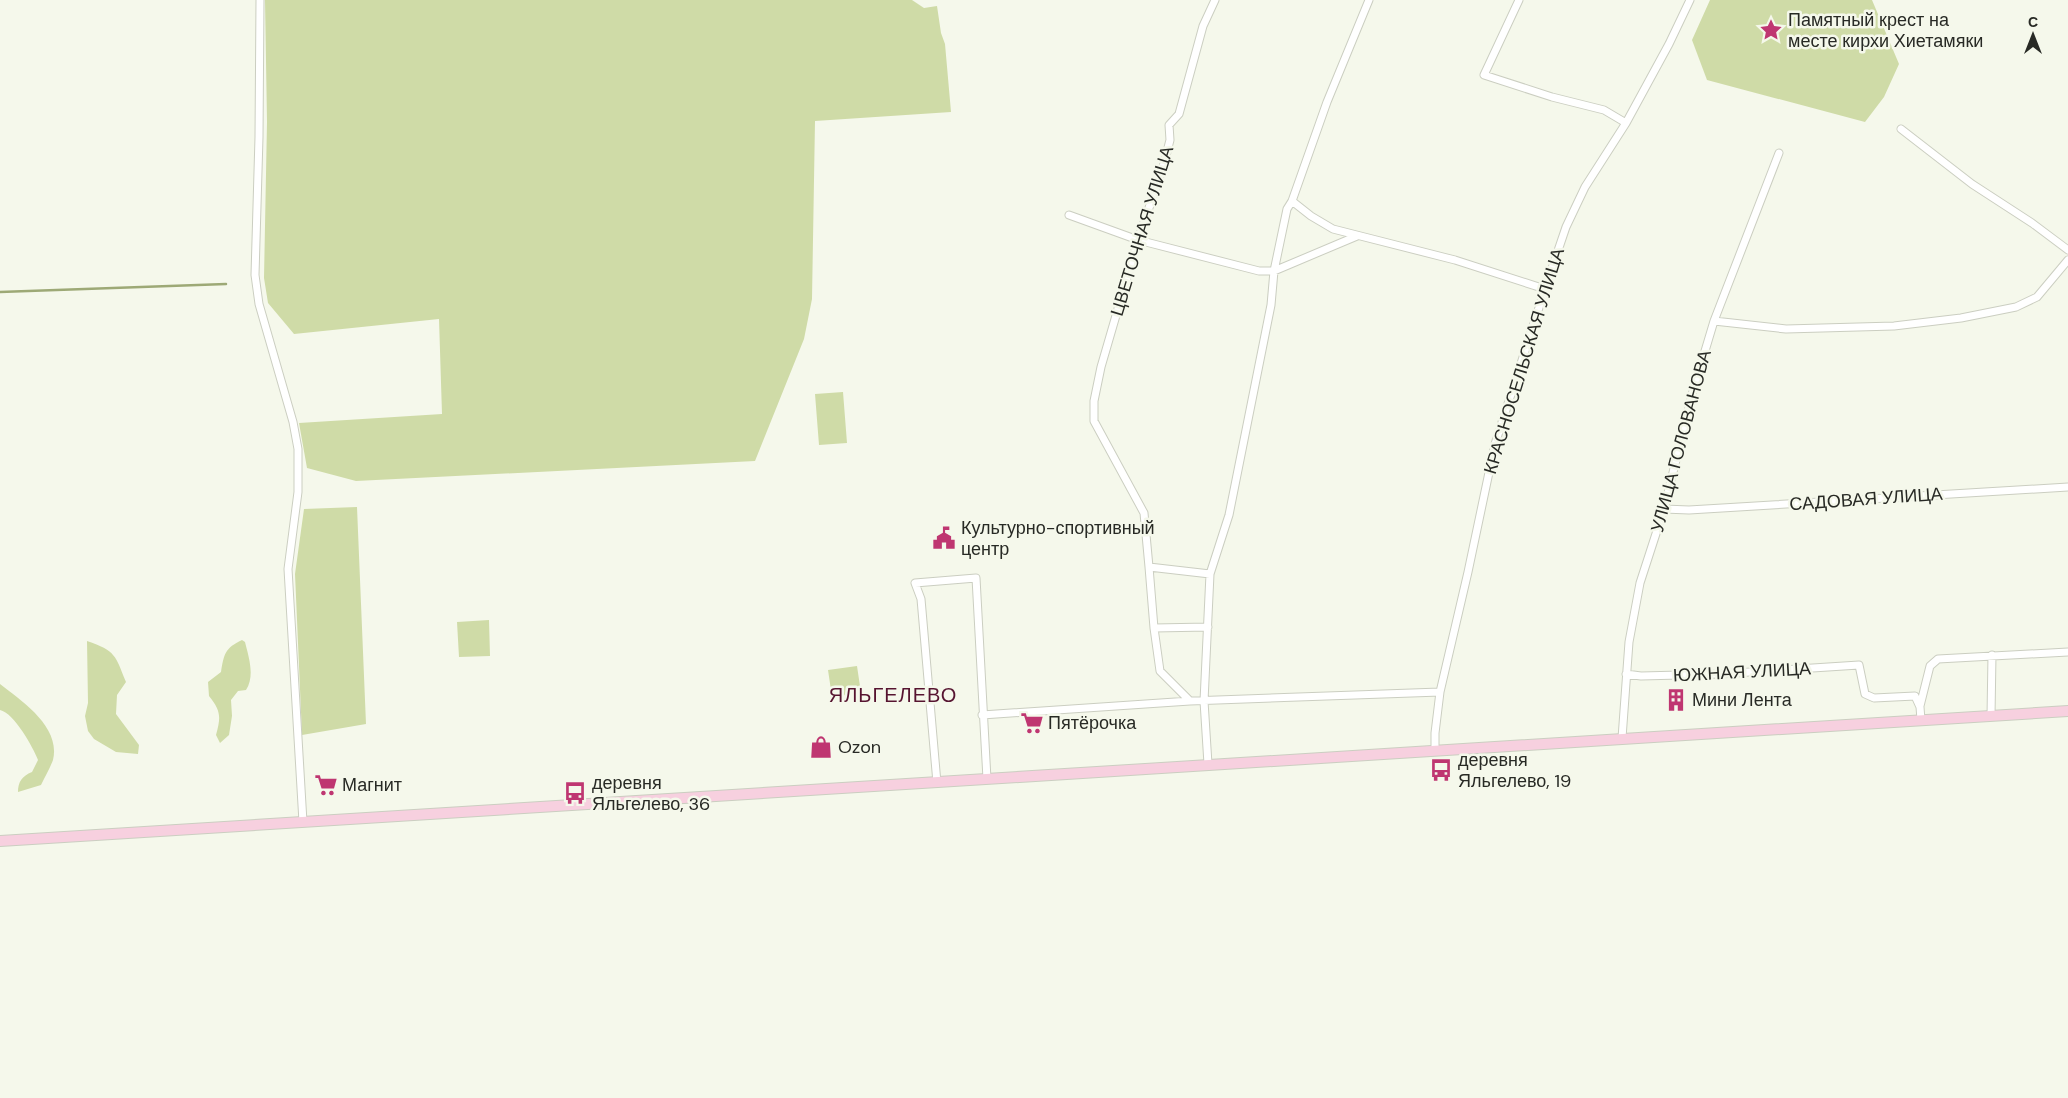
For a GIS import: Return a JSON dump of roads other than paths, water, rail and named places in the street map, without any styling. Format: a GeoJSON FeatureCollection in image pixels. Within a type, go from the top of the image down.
{"type":"FeatureCollection","features":[{"type":"Feature","properties":{"kind":"main road"},"geometry":{"type":"LineString","coordinates":[[0,841],[2068,711]]}},
{"type":"Feature","properties":{"kind":"street"},"geometry":{"type":"LineString","coordinates":[[260,0],[260,137],[255,275],[259,304],[293,422],[298,449],[298,492],[288,569],[303,822]]}},
{"type":"Feature","properties":{"kind":"street","name":"ЦВЕТОЧНАЯ УЛИЦА"},"geometry":{"type":"LineString","coordinates":[[1190,701],[1160,671],[1154,628],[1144,513],[1094,421],[1094,401],[1101,367],[1138,240],[1163,167],[1170,140],[1169,125],[1179,114],[1203,26],[1215,0]]}},
{"type":"Feature","properties":{"kind":"street"},"geometry":{"type":"LineString","coordinates":[[1208,764],[1204,701],[1210,574],[1229,515],[1271,305],[1274,271],[1287,209],[1292,201],[1327,102],[1369,0]]}},
{"type":"Feature","properties":{"kind":"street"},"geometry":{"type":"LineString","coordinates":[[1519,0],[1484,75],[1552,97],[1604,110],[1626,123]]}},
{"type":"Feature","properties":{"kind":"street","name":"КРАСНОСЕЛЬСКАЯ УЛИЦА"},"geometry":{"type":"LineString","coordinates":[[1435,750],[1440,692],[1495,444],[1566,227],[1585,187],[1626,123],[1669,44],[1690,0]]}},
{"type":"Feature","properties":{"kind":"street"},"geometry":{"type":"LineString","coordinates":[[1901,129],[1972,184],[2032,223],[2068,250]]}},
{"type":"Feature","properties":{"kind":"street","name":"УЛИЦА ГОЛОВАНОВА"},"geometry":{"type":"LineString","coordinates":[[1622,738],[1629,642],[1640,583],[1664,509],[1693,391],[1714,321],[1779,153]]}},
{"type":"Feature","properties":{"kind":"street"},"geometry":{"type":"LineString","coordinates":[[1292,201],[1311,216],[1333,229],[1455,260],[1545,289]]}},
{"type":"Feature","properties":{"kind":"street"},"geometry":{"type":"LineString","coordinates":[[1069,215],[1138,240],[1259,271],[1274,271],[1357,236]]}},
{"type":"Feature","properties":{"kind":"street"},"geometry":{"type":"LineString","coordinates":[[1714,321],[1786,329],[1894,326],[1961,318],[2016,307],[2037,297],[2068,260]]}},
{"type":"Feature","properties":{"kind":"street","name":"САДОВАЯ УЛИЦА"},"geometry":{"type":"LineString","coordinates":[[1664,509],[1690,510],[2068,486]]}},
{"type":"Feature","properties":{"kind":"street"},"geometry":{"type":"LineString","coordinates":[[1149,567],[1210,574]]}},
{"type":"Feature","properties":{"kind":"street"},"geometry":{"type":"LineString","coordinates":[[937,783],[921,599],[915,584],[976,578],[982,715],[988,779]]}},
{"type":"Feature","properties":{"kind":"street"},"geometry":{"type":"LineString","coordinates":[[1154,628],[1208,627]]}},
{"type":"Feature","properties":{"kind":"street"},"geometry":{"type":"LineString","coordinates":[[1921,720],[1920,707],[1930,666],[1938,659],[2068,652]]}},
{"type":"Feature","properties":{"kind":"street"},"geometry":{"type":"LineString","coordinates":[[1991,716],[1992,655]]}},
{"type":"Feature","properties":{"kind":"street","name":"ЮЖНАЯ УЛИЦА"},"geometry":{"type":"LineString","coordinates":[[1626,674],[1642,676],[1720,674],[1859,665],[1865,694],[1874,698],[1915,696],[1920,707]]}},
{"type":"Feature","properties":{"kind":"street"},"geometry":{"type":"LineString","coordinates":[[982,715],[1190,701],[1440,692]]}},
{"type":"Feature","properties":{"kind":"waterway"},"geometry":{"type":"LineString","coordinates":[[0,292],[226,284]]}},
{"type":"Feature","properties":{"kind":"place","name":"Памятный крест на месте кирхи Хиетамяки"},"geometry":{"type":"Point","coordinates":[1771,30]}},
{"type":"Feature","properties":{"kind":"place","name":"Культурно-спортивный центр"},"geometry":{"type":"Point","coordinates":[944,538]}},
{"type":"Feature","properties":{"kind":"place","name":"Мини Лента"},"geometry":{"type":"Point","coordinates":[1676,700]}},
{"type":"Feature","properties":{"kind":"place","name":"Пятёрочка"},"geometry":{"type":"Point","coordinates":[1032,723]}},
{"type":"Feature","properties":{"kind":"place","name":"Ozon"},"geometry":{"type":"Point","coordinates":[821,747]}},
{"type":"Feature","properties":{"kind":"place","name":"деревня Яльгелево, 19"},"geometry":{"type":"Point","coordinates":[1441,770]}},
{"type":"Feature","properties":{"kind":"place","name":"Магнит"},"geometry":{"type":"Point","coordinates":[326,785]}},
{"type":"Feature","properties":{"kind":"place","name":"деревня Яльгелево, 36"},"geometry":{"type":"Point","coordinates":[575,793]}},
{"type":"Feature","properties":{"kind":"district","name":"ЯЛЬГЕЛЕВО"},"geometry":{"type":"Point","coordinates":[893,695]}}]}
